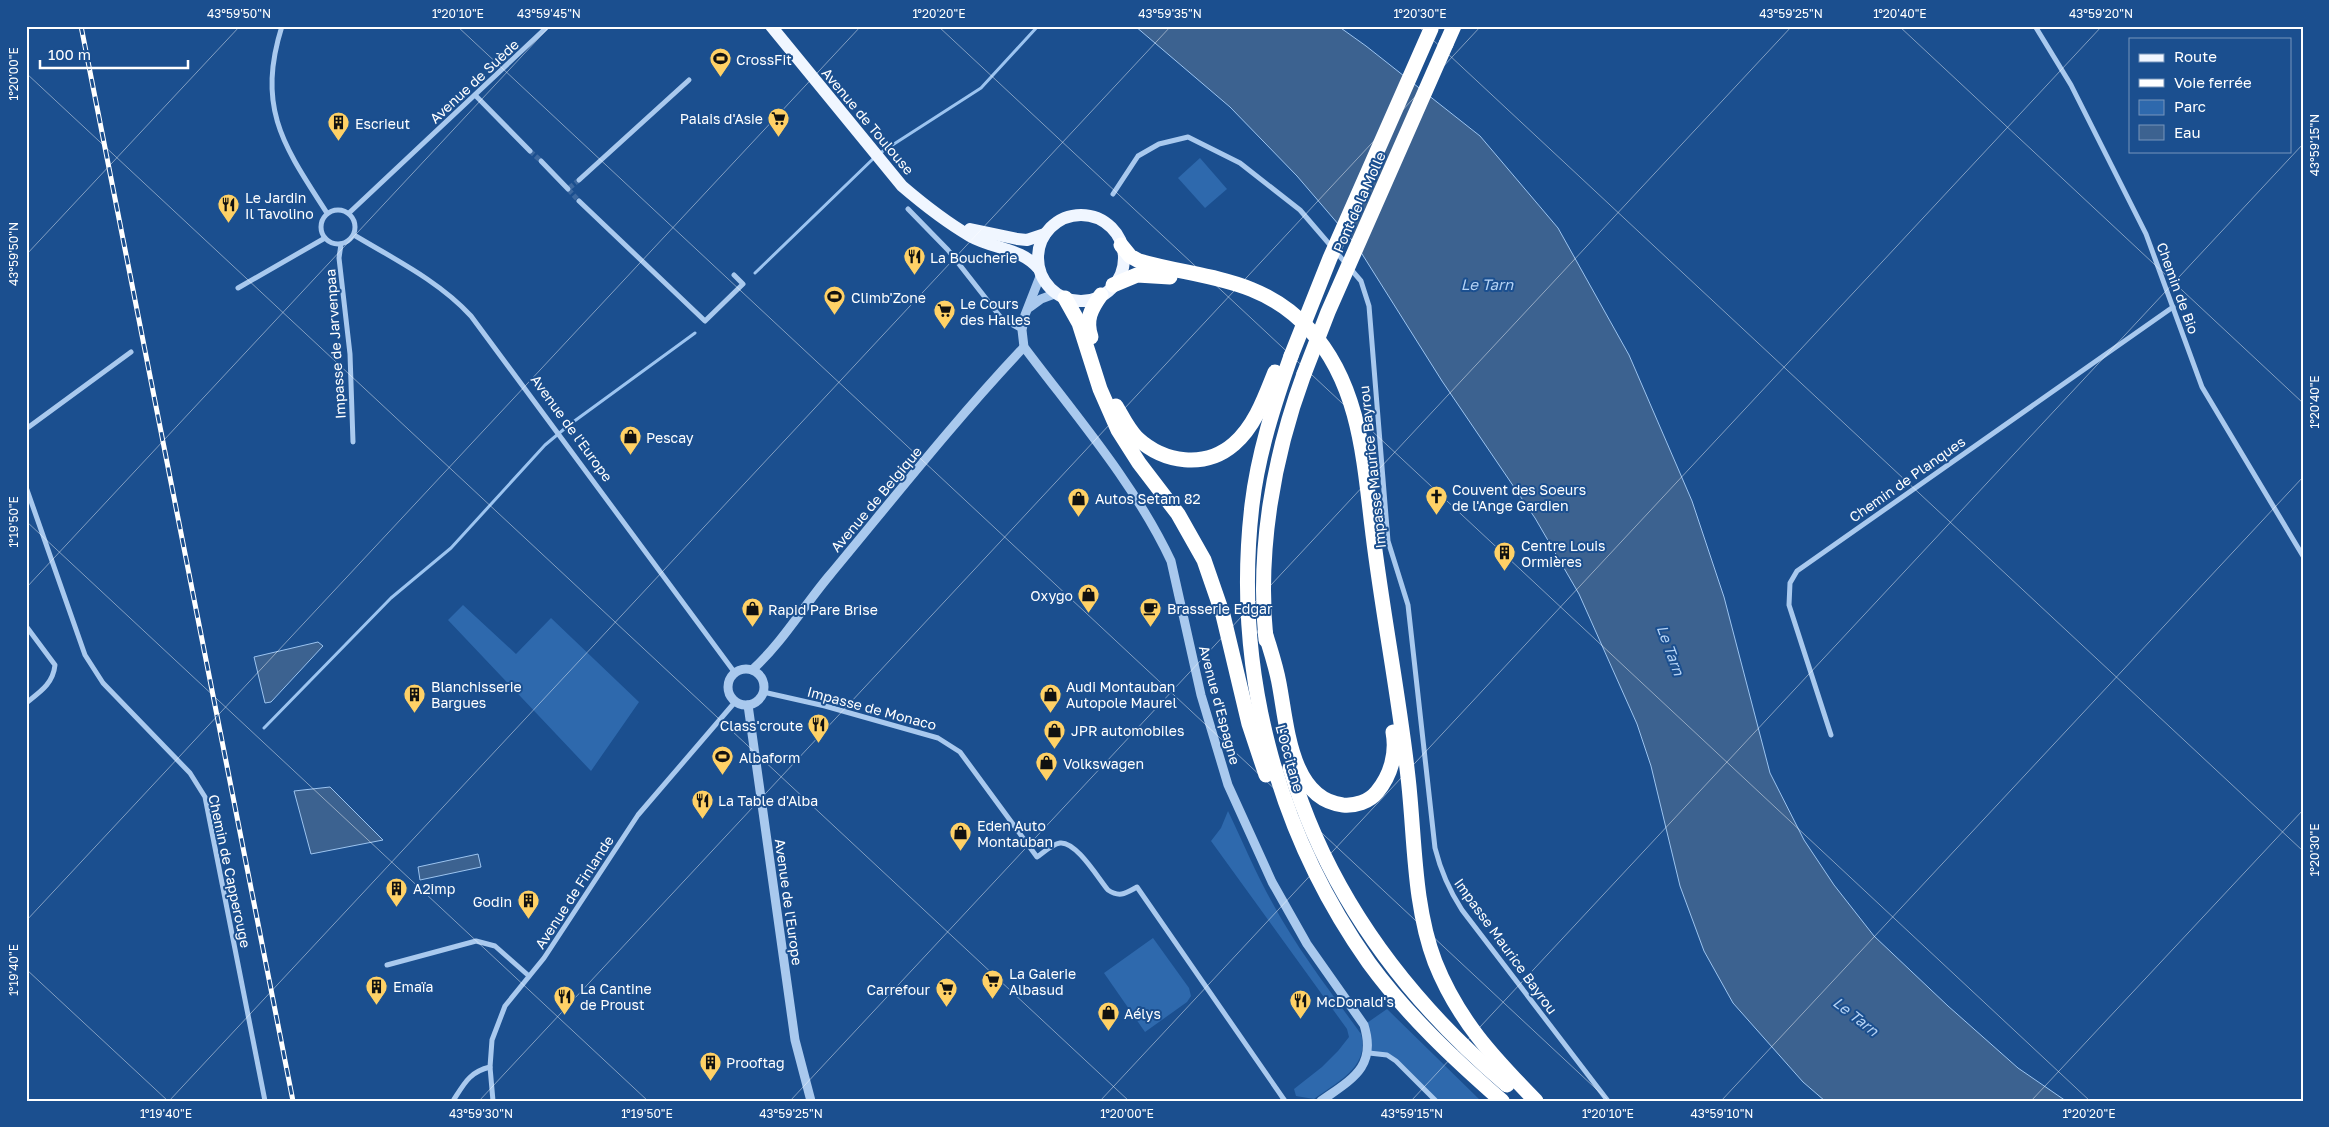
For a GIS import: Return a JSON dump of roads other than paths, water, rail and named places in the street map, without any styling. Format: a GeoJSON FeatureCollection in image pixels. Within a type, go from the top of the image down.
{"type":"FeatureCollection","features":[{"type":"Feature","properties":{"kind":"highway","name":"Pont de la Molle"},"geometry":{"type":"LineString","coordinates":[[1304,374],[1328,312],[1454,26]]}},
{"type":"Feature","properties":{"kind":"highway","name":"Pont de la Molle"},"geometry":{"type":"LineString","coordinates":[[1287,353],[1431,28]]}},
{"type":"Feature","properties":{"kind":"highway"},"geometry":{"type":"LineString","coordinates":[[1121,245],[1130,256],[1139,262],[1227,280],[1243,285],[1273,300],[1309,329],[1337,369],[1355,415],[1363,458],[1376,561],[1403,735],[1421,906],[1428,938],[1444,982],[1470,1028],[1500,1065],[1536,1101]]}},
{"type":"Feature","properties":{"kind":"highway"},"geometry":{"type":"LineString","coordinates":[[1113,285],[1137,275],[1152,275],[1235,292],[1267,307],[1305,335],[1330,373],[1347,416],[1354,452],[1367,557],[1394,736],[1394,752],[1385,780],[1376,794],[1365,801],[1350,805],[1336,804],[1323,799],[1305,783],[1296,762],[1279,680],[1265,632]]}},
{"type":"Feature","properties":{"kind":"highway"},"geometry":{"type":"LineString","coordinates":[[1101,295],[1089,315],[1089,332],[1115,403],[1136,436],[1147,446],[1170,458],[1192,461],[1218,455],[1234,444],[1251,425],[1287,353]]}},
{"type":"Feature","properties":{"kind":"highway"},"geometry":{"type":"LineString","coordinates":[[1061,296],[1079,323],[1100,389],[1118,430],[1139,463],[1178,514],[1204,560],[1223,615],[1249,724],[1277,807],[1310,863]]}},
{"type":"Feature","properties":{"kind":"highway","name":"L'Occitane"},"geometry":{"type":"LineString","coordinates":[[1287,353],[1257,475],[1252,504],[1247,563],[1251,653],[1260,710],[1271,758],[1288,812],[1310,863],[1346,927],[1370,963],[1433,1037],[1502,1101]]}},
{"type":"Feature","properties":{"kind":"highway","name":"L'Occitane"},"geometry":{"type":"LineString","coordinates":[[1304,374],[1284,436],[1268,517],[1264,562],[1265,632],[1276,716],[1298,796],[1348,902],[1392,967],[1418,999],[1488,1068],[1526,1101]]}},
{"type":"Feature","properties":{"kind":"main road","name":"Avenue de Toulouse"},"geometry":{"type":"LineString","coordinates":[[771,26],[882,164],[909,192],[953,224],[984,242],[1026,257],[1040,271]]}},
{"type":"Feature","properties":{"kind":"main road"},"geometry":{"type":"LineString","coordinates":[[1074,216],[1086,216],[1105,223],[1113,230],[1121,245],[1123,254],[1121,270],[1113,285],[1101,295],[1083,300],[1061,296],[1045,282],[1040,271],[1038,251],[1045,234],[1053,225],[1063,219],[1074,216]]}},
{"type":"Feature","properties":{"kind":"main road","name":"Avenue de Toulouse"},"geometry":{"type":"LineString","coordinates":[[953,224],[1017,239],[1027,240],[1045,234]]}},
{"type":"Feature","properties":{"kind":"street"},"geometry":{"type":"LineString","coordinates":[[282,26],[272,69],[273,109],[279,131],[291,158],[327,214]]}},
{"type":"Feature","properties":{"kind":"street","name":"Avenue de Suède"},"geometry":{"type":"LineString","coordinates":[[349,213],[548,26]]}},
{"type":"Feature","properties":{"kind":"street","name":"Chemin de Bio"},"geometry":{"type":"LineString","coordinates":[[2035,26],[2071,85],[2146,234],[2202,387],[2303,556]]}},
{"type":"Feature","properties":{"kind":"street"},"geometry":{"type":"LineString","coordinates":[[579,180],[689,80]]}},
{"type":"Feature","properties":{"kind":"street"},"geometry":{"type":"LineString","coordinates":[[476,95],[530,151]]}},
{"type":"Feature","properties":{"kind":"street","name":"Impasse Maurice Bayrou"},"geometry":{"type":"LineString","coordinates":[[1113,194],[1138,156],[1159,144],[1188,137],[1240,163],[1300,210],[1361,281],[1370,306],[1388,541],[1408,604],[1435,848],[1440,867],[1446,885],[1462,910],[1608,1101]]}},
{"type":"Feature","properties":{"kind":"street"},"geometry":{"type":"LineString","coordinates":[[540,161],[568,189]]}},
{"type":"Feature","properties":{"kind":"street"},"geometry":{"type":"LineString","coordinates":[[579,201],[705,321],[743,284],[734,276]]}},
{"type":"Feature","properties":{"kind":"street"},"geometry":{"type":"LineString","coordinates":[[908,208],[948,250],[1002,319],[1022,330]]}},
{"type":"Feature","properties":{"kind":"street"},"geometry":{"type":"LineString","coordinates":[[336,210],[349,213],[355,223],[354,235],[341,244],[332,243],[325,238],[321,228],[324,217],[336,210]]}},
{"type":"Feature","properties":{"kind":"street","name":"Avenue de l'Europe"},"geometry":{"type":"LineString","coordinates":[[354,235],[434,283],[455,298],[487,336],[735,673]]}},
{"type":"Feature","properties":{"kind":"street"},"geometry":{"type":"LineString","coordinates":[[238,288],[325,238]]}},
{"type":"Feature","properties":{"kind":"street","name":"Impasse de Jarvenpaa"},"geometry":{"type":"LineString","coordinates":[[341,244],[339,258],[350,354],[353,442]]}},
{"type":"Feature","properties":{"kind":"street"},"geometry":{"type":"LineString","coordinates":[[1024,347],[1022,330],[1025,315],[1040,271]]}},
{"type":"Feature","properties":{"kind":"street"},"geometry":{"type":"LineString","coordinates":[[1029,307],[1041,299],[1061,296]]}},
{"type":"Feature","properties":{"kind":"street","name":"Chemin de Planques"},"geometry":{"type":"LineString","coordinates":[[1831,735],[1789,605],[1790,583],[1796,571],[2173,307]]}},
{"type":"Feature","properties":{"kind":"street","name":"Avenue de Belgique"},"geometry":{"type":"LineString","coordinates":[[752,670],[766,657],[827,579],[981,392],[1024,347]]}},
{"type":"Feature","properties":{"kind":"street","name":"Avenue d'Espagne"},"geometry":{"type":"LineString","coordinates":[[1024,347],[1139,501],[1164,545],[1171,560],[1201,695],[1228,785],[1272,882],[1307,944],[1364,1025],[1369,1040],[1369,1053]]}},
{"type":"Feature","properties":{"kind":"street"},"geometry":{"type":"LineString","coordinates":[[26,429],[131,352]]}},
{"type":"Feature","properties":{"kind":"street","name":"Chemin de Capperouge"},"geometry":{"type":"LineString","coordinates":[[26,488],[85,655],[103,683],[190,773],[205,797],[265,1101]]}},
{"type":"Feature","properties":{"kind":"street"},"geometry":{"type":"LineString","coordinates":[[26,626],[55,665],[54,676],[46,688],[26,703]]}},
{"type":"Feature","properties":{"kind":"street"},"geometry":{"type":"LineString","coordinates":[[743,669],[752,670],[763,681],[764,692],[758,701],[748,705],[735,702],[731,698],[728,687],[735,673],[743,669]]}},
{"type":"Feature","properties":{"kind":"street","name":"Impasse de Monaco"},"geometry":{"type":"LineString","coordinates":[[764,692],[825,706],[949,743],[960,752],[1037,858],[1058,843],[1068,843],[1075,848],[1108,890],[1115,895],[1122,895],[1137,887],[1285,1101]]}},
{"type":"Feature","properties":{"kind":"street","name":"Avenue de Finlande"},"geometry":{"type":"LineString","coordinates":[[493,1101],[490,1067],[492,1040],[505,1006],[544,958],[638,815],[735,702]]}},
{"type":"Feature","properties":{"kind":"street","name":"Avenue de l'Europe"},"geometry":{"type":"LineString","coordinates":[[748,705],[795,1040],[811,1101]]}},
{"type":"Feature","properties":{"kind":"street"},"geometry":{"type":"LineString","coordinates":[[388,965],[476,941],[495,946],[529,976]]}},
{"type":"Feature","properties":{"kind":"street"},"geometry":{"type":"LineString","coordinates":[[1321,1101],[1347,1083],[1363,1068],[1369,1053],[1387,1055],[1396,1061],[1436,1101]]}},
{"type":"Feature","properties":{"kind":"street"},"geometry":{"type":"LineString","coordinates":[[453,1101],[468,1078],[478,1070],[490,1067]]}},
{"type":"Feature","properties":{"kind":"water","name":"Le Tarn"},"geometry":{"type":"Polygon","coordinates":[[[1135,26],[1338,26],[1480,136],[1558,228],[1629,355],[1692,501],[1724,597],[1770,773],[1804,840],[1834,885],[1874,936],[1948,1006],[2018,1068],[2066,1101],[1825,1101],[1803,1082],[1733,1003],[1704,951],[1680,886],[1651,766],[1637,724],[1579,594],[1535,518],[1442,381],[1357,246],[1297,176],[1230,107],[1135,26]]]}},
{"type":"Feature","properties":{"kind":"water"},"geometry":{"type":"Polygon","coordinates":[[[318,642],[323,646],[271,702],[265,703],[254,657],[318,642]]]}},
{"type":"Feature","properties":{"kind":"water"},"geometry":{"type":"Polygon","coordinates":[[[330,787],[383,840],[311,854],[294,791],[330,787]]]}},
{"type":"Feature","properties":{"kind":"water"},"geometry":{"type":"Polygon","coordinates":[[[478,854],[481,867],[420,880],[418,867],[478,854]]]}},
{"type":"Feature","properties":{"kind":"waterway"},"geometry":{"type":"LineString","coordinates":[[880,153],[981,88],[1038,26]]}},
{"type":"Feature","properties":{"kind":"waterway"},"geometry":{"type":"LineString","coordinates":[[755,273],[875,157]]}},
{"type":"Feature","properties":{"kind":"waterway"},"geometry":{"type":"LineString","coordinates":[[264,728],[391,598],[451,548],[545,445],[569,425],[695,333]]}},
{"type":"Feature","properties":{"kind":"tunnel"},"geometry":{"type":"LineString","coordinates":[[530,151],[541,161]]}},
{"type":"Feature","properties":{"kind":"tunnel"},"geometry":{"type":"LineString","coordinates":[[579,180],[568,189],[579,201]]}},
{"type":"Feature","properties":{"kind":"railway"},"geometry":{"type":"LineString","coordinates":[[81,26],[293,1101]]}},
{"type":"Feature","properties":{"kind":"place","name":"CrossFit"},"geometry":{"type":"Point","coordinates":[720,78]}},
{"type":"Feature","properties":{"kind":"place","name":"Palais d'Asie"},"geometry":{"type":"Point","coordinates":[779,137]}},
{"type":"Feature","properties":{"kind":"place","name":"Escrieut"},"geometry":{"type":"Point","coordinates":[339,142]}},
{"type":"Feature","properties":{"kind":"place","name":"Le Jardin Il Tavolino"},"geometry":{"type":"Point","coordinates":[229,224]}},
{"type":"Feature","properties":{"kind":"place","name":"La Boucherie"},"geometry":{"type":"Point","coordinates":[914,276]}},
{"type":"Feature","properties":{"kind":"place","name":"Climb'Zone"},"geometry":{"type":"Point","coordinates":[835,316]}},
{"type":"Feature","properties":{"kind":"place","name":"Le Cours des Halles"},"geometry":{"type":"Point","coordinates":[944,330]}},
{"type":"Feature","properties":{"kind":"place","name":"Pescay"},"geometry":{"type":"Point","coordinates":[630,456]}},
{"type":"Feature","properties":{"kind":"place","name":"Couvent des Soeurs de l'Ange Gardien"},"geometry":{"type":"Point","coordinates":[1436,516]}},
{"type":"Feature","properties":{"kind":"place","name":"Autos Setam 82"},"geometry":{"type":"Point","coordinates":[1079,517]}},
{"type":"Feature","properties":{"kind":"place","name":"Centre Louis Ormières"},"geometry":{"type":"Point","coordinates":[1505,572]}},
{"type":"Feature","properties":{"kind":"place","name":"Oxygo"},"geometry":{"type":"Point","coordinates":[1089,614]}},
{"type":"Feature","properties":{"kind":"place","name":"Brasserie Edgar"},"geometry":{"type":"Point","coordinates":[1151,627]}},
{"type":"Feature","properties":{"kind":"place","name":"Rapid Pare Brise"},"geometry":{"type":"Point","coordinates":[752,628]}},
{"type":"Feature","properties":{"kind":"place","name":"Blanchisserie Bargues"},"geometry":{"type":"Point","coordinates":[415,713]}},
{"type":"Feature","properties":{"kind":"place","name":"Audi Montauban Autopole Maurel"},"geometry":{"type":"Point","coordinates":[1050,713]}},
{"type":"Feature","properties":{"kind":"place","name":"Class'croute"},"geometry":{"type":"Point","coordinates":[819,744]}},
{"type":"Feature","properties":{"kind":"place","name":"JPR automobiles"},"geometry":{"type":"Point","coordinates":[1055,749]}},
{"type":"Feature","properties":{"kind":"place","name":"Albaform"},"geometry":{"type":"Point","coordinates":[723,776]}},
{"type":"Feature","properties":{"kind":"place","name":"Volkswagen"},"geometry":{"type":"Point","coordinates":[1047,782]}},
{"type":"Feature","properties":{"kind":"place","name":"La Table d'Alba"},"geometry":{"type":"Point","coordinates":[702,819]}},
{"type":"Feature","properties":{"kind":"place","name":"Eden Auto Montauban"},"geometry":{"type":"Point","coordinates":[961,852]}},
{"type":"Feature","properties":{"kind":"place","name":"A2imp"},"geometry":{"type":"Point","coordinates":[397,907]}},
{"type":"Feature","properties":{"kind":"place","name":"Godin"},"geometry":{"type":"Point","coordinates":[528,920]}},
{"type":"Feature","properties":{"kind":"place","name":"La Galerie Albasud"},"geometry":{"type":"Point","coordinates":[993,1000]}},
{"type":"Feature","properties":{"kind":"place","name":"Emaïa"},"geometry":{"type":"Point","coordinates":[377,1005]}},
{"type":"Feature","properties":{"kind":"place","name":"Carrefour"},"geometry":{"type":"Point","coordinates":[946,1008]}},
{"type":"Feature","properties":{"kind":"place","name":"La Cantine de Proust"},"geometry":{"type":"Point","coordinates":[564,1015]}},
{"type":"Feature","properties":{"kind":"place","name":"McDonald's"},"geometry":{"type":"Point","coordinates":[1300,1020]}},
{"type":"Feature","properties":{"kind":"place","name":"Aélys"},"geometry":{"type":"Point","coordinates":[1108,1032]}},
{"type":"Feature","properties":{"kind":"place","name":"Prooftag"},"geometry":{"type":"Point","coordinates":[710,1081]}}]}
